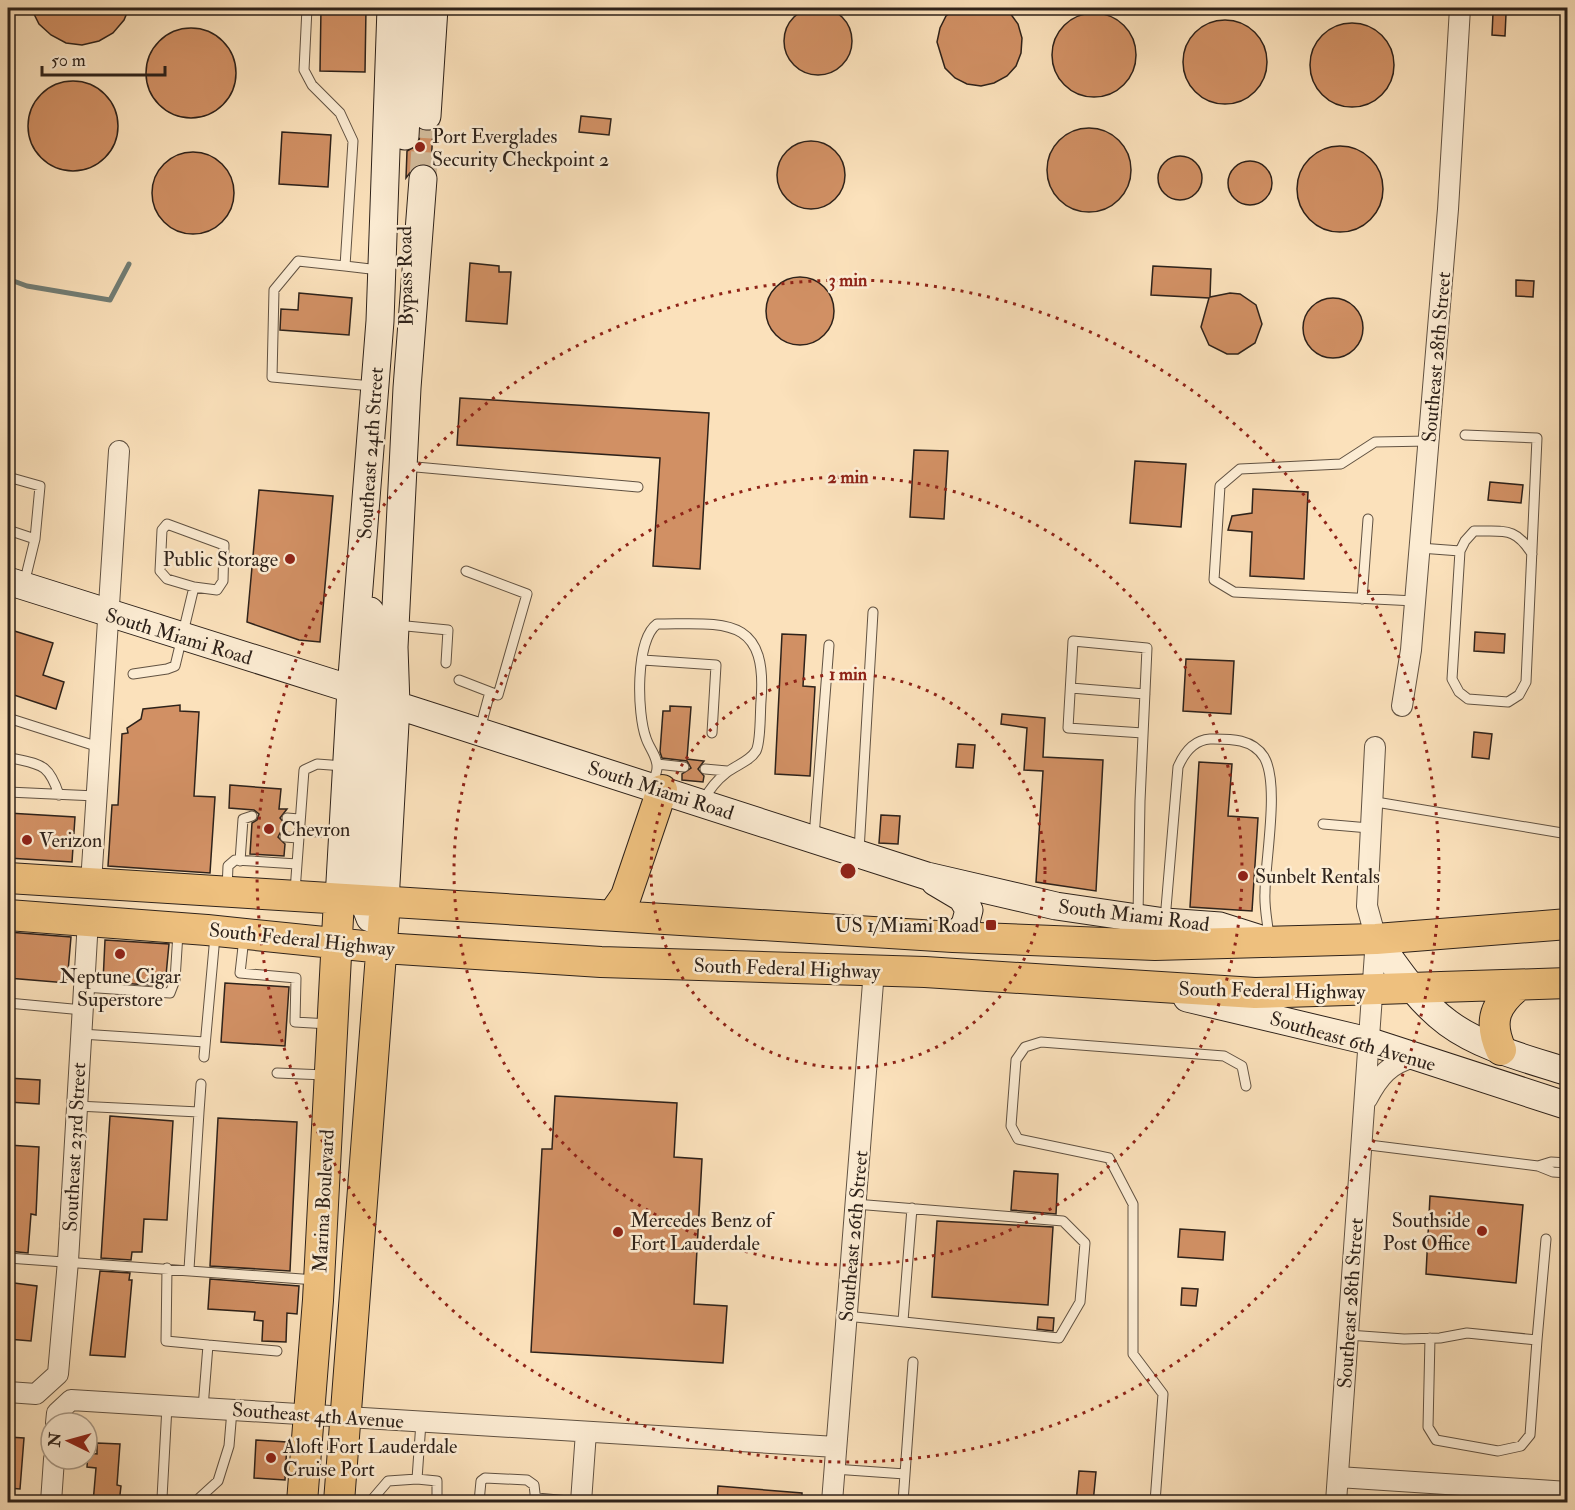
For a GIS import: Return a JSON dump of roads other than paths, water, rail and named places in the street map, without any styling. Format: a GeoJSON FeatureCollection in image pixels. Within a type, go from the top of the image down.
{"type":"FeatureCollection","features":[{"type":"Feature","properties":{"kind":"main road"},"geometry":{"type":"LineString","coordinates":[[613,915],[626,896],[657,780]]}},
{"type":"Feature","properties":{"kind":"main road","name":"South Federal Highway"},"geometry":{"type":"LineString","coordinates":[[8,878],[953,937],[1155,945],[1376,939],[1568,924]]}},
{"type":"Feature","properties":{"kind":"main road","name":"Marina Boulevard"},"geometry":{"type":"LineString","coordinates":[[302,1503],[320,1280],[336,943],[362,900]]}},
{"type":"Feature","properties":{"kind":"main road","name":"Marina Boulevard"},"geometry":{"type":"LineString","coordinates":[[339,1503],[383,948],[362,900]]}},
{"type":"Feature","properties":{"kind":"main road","name":"South Federal Highway"},"geometry":{"type":"LineString","coordinates":[[8,915],[178,927],[383,948],[601,962],[874,970],[1255,993],[1413,990],[1568,983]]}},
{"type":"Feature","properties":{"kind":"main road"},"geometry":{"type":"LineString","coordinates":[[874,970],[888,958],[953,937]]}},
{"type":"Feature","properties":{"kind":"main road"},"geometry":{"type":"LineString","coordinates":[[1501,1050],[1493,1020],[1499,1003],[1519,985]]}},
{"type":"Feature","properties":{"kind":"street","name":"Southeast 24th Street"},"geometry":{"type":"LineString","coordinates":[[392,8],[411,104]]}},
{"type":"Feature","properties":{"kind":"street","name":"Bypass Road"},"geometry":{"type":"LineString","coordinates":[[380,321],[413,171],[412,8]]}},
{"type":"Feature","properties":{"kind":"street","name":"Southeast 24th Street"},"geometry":{"type":"LineString","coordinates":[[362,900],[342,833],[380,321],[372,269],[434,8]]}},
{"type":"Feature","properties":{"kind":"street","name":"Southeast 28th Street"},"geometry":{"type":"LineString","coordinates":[[1402,706],[1412,650],[1448,209],[1460,8]]}},
{"type":"Feature","properties":{"kind":"street","name":"Southeast 24th Street"},"geometry":{"type":"LineString","coordinates":[[362,900],[396,705],[395,625],[407,388],[413,171]]}},
{"type":"Feature","properties":{"kind":"street"},"geometry":{"type":"LineString","coordinates":[[91,883],[119,451]]}},
{"type":"Feature","properties":{"kind":"street"},"geometry":{"type":"LineString","coordinates":[[367,479],[385,482],[393,479],[403,466]]}},
{"type":"Feature","properties":{"kind":"street"},"geometry":{"type":"LineString","coordinates":[[362,900],[374,662],[364,526]]}},
{"type":"Feature","properties":{"kind":"street","name":"South Miami Road"},"geometry":{"type":"LineString","coordinates":[[16,584],[107,615],[351,689]]}},
{"type":"Feature","properties":{"kind":"street","name":"South Miami Road"},"geometry":{"type":"LineString","coordinates":[[396,705],[479,731],[657,780],[701,803],[927,876],[1056,906],[1165,922],[1221,926],[1269,942]]}},
{"type":"Feature","properties":{"kind":"street","name":"Southeast 28th Street"},"geometry":{"type":"LineString","coordinates":[[1336,1503],[1376,939],[1367,906],[1370,801],[1375,747]]}},
{"type":"Feature","properties":{"kind":"street","name":"South Miami Road"},"geometry":{"type":"LineString","coordinates":[[927,876],[962,898],[969,910],[965,925],[953,937]]}},
{"type":"Feature","properties":{"kind":"street","name":"Southeast 23rd Street"},"geometry":{"type":"LineString","coordinates":[[8,1392],[36,1394],[58,1374],[68,1261],[88,920]]}},
{"type":"Feature","properties":{"kind":"street"},"geometry":{"type":"LineString","coordinates":[[1376,939],[1413,990],[1448,1024],[1501,1050],[1568,1072]]}},
{"type":"Feature","properties":{"kind":"street","name":"Southeast 26th Street"},"geometry":{"type":"LineString","coordinates":[[832,1503],[874,970]]}},
{"type":"Feature","properties":{"kind":"street","name":"Southeast 6th Avenue"},"geometry":{"type":"LineString","coordinates":[[1136,986],[1368,1041],[1568,1106]]}},
{"type":"Feature","properties":{"kind":"street","name":"Southeast 28th Street"},"geometry":{"type":"LineString","coordinates":[[1364,1104],[1378,1077],[1401,1060],[1415,1057]]}},
{"type":"Feature","properties":{"kind":"street","name":"Southeast 4th Avenue"},"geometry":{"type":"LineString","coordinates":[[62,1411],[71,1400],[836,1447]]}},
{"type":"Feature","properties":{"kind":"street"},"geometry":{"type":"LineString","coordinates":[[580,1503],[586,1432]]}},
{"type":"Feature","properties":{"kind":"street"},"geometry":{"type":"LineString","coordinates":[[51,1503],[53,1471]]}},
{"type":"Feature","properties":{"kind":"street"},"geometry":{"type":"LineString","coordinates":[[1338,1477],[1568,1492]]}},
{"type":"Feature","properties":{"kind":"lane"},"geometry":{"type":"LineString","coordinates":[[307,8],[304,70],[312,85],[340,113],[353,141],[345,266]]}},
{"type":"Feature","properties":{"kind":"lane"},"geometry":{"type":"LineString","coordinates":[[361,385],[272,377],[276,287],[298,261],[372,269]]}},
{"type":"Feature","properties":{"kind":"lane"},"geometry":{"type":"LineString","coordinates":[[1465,435],[1537,438],[1532,554],[1526,682],[1519,695],[1508,702],[1468,699],[1459,692],[1452,679],[1460,551],[1474,531],[1514,532],[1523,538],[1532,554]]}},
{"type":"Feature","properties":{"kind":"lane"},"geometry":{"type":"LineString","coordinates":[[1415,601],[1234,592],[1214,580],[1220,486],[1240,469],[1341,464],[1375,442],[1429,441]]}},
{"type":"Feature","properties":{"kind":"lane"},"geometry":{"type":"LineString","coordinates":[[403,466],[638,487]]}},
{"type":"Feature","properties":{"kind":"lane"},"geometry":{"type":"LineString","coordinates":[[8,477],[40,486],[35,539],[16,584]]}},
{"type":"Feature","properties":{"kind":"lane"},"geometry":{"type":"LineString","coordinates":[[1362,599],[1368,519]]}},
{"type":"Feature","properties":{"kind":"lane"},"geometry":{"type":"LineString","coordinates":[[167,524],[224,545],[223,581],[217,590],[194,587],[166,579],[160,571],[162,530],[167,524]]}},
{"type":"Feature","properties":{"kind":"lane"},"geometry":{"type":"LineString","coordinates":[[8,530],[35,539]]}},
{"type":"Feature","properties":{"kind":"lane"},"geometry":{"type":"LineString","coordinates":[[1420,548],[1460,551]]}},
{"type":"Feature","properties":{"kind":"lane"},"geometry":{"type":"LineString","coordinates":[[459,680],[498,695],[527,594],[466,572]]}},
{"type":"Feature","properties":{"kind":"lane"},"geometry":{"type":"LineString","coordinates":[[133,674],[176,666],[194,587]]}},
{"type":"Feature","properties":{"kind":"lane"},"geometry":{"type":"LineString","coordinates":[[859,854],[873,612]]}},
{"type":"Feature","properties":{"kind":"lane"},"geometry":{"type":"LineString","coordinates":[[684,767],[657,780],[645,738],[639,706],[648,630],[657,624],[723,624],[741,630],[754,645],[759,661],[762,684],[757,749],[748,759],[727,771],[701,803]]}},
{"type":"Feature","properties":{"kind":"lane"},"geometry":{"type":"LineString","coordinates":[[395,625],[448,630],[446,663]]}},
{"type":"Feature","properties":{"kind":"lane"},"geometry":{"type":"LineString","coordinates":[[1138,918],[1147,648],[1073,641],[1068,728],[1143,733]]}},
{"type":"Feature","properties":{"kind":"lane"},"geometry":{"type":"LineString","coordinates":[[813,839],[829,645]]}},
{"type":"Feature","properties":{"kind":"lane"},"geometry":{"type":"LineString","coordinates":[[643,660],[716,665],[712,732]]}},
{"type":"Feature","properties":{"kind":"lane"},"geometry":{"type":"LineString","coordinates":[[1071,688],[1144,694]]}},
{"type":"Feature","properties":{"kind":"lane"},"geometry":{"type":"LineString","coordinates":[[479,731],[490,692]]}},
{"type":"Feature","properties":{"kind":"lane"},"geometry":{"type":"LineString","coordinates":[[8,718],[99,747]]}},
{"type":"Feature","properties":{"kind":"lane"},"geometry":{"type":"LineString","coordinates":[[1165,922],[1178,767],[1186,751],[1203,740],[1235,739],[1250,743],[1264,757],[1272,786],[1264,895],[1269,942]]}},
{"type":"Feature","properties":{"kind":"lane"},"geometry":{"type":"LineString","coordinates":[[8,757],[45,767],[53,777],[59,795]]}},
{"type":"Feature","properties":{"kind":"lane"},"geometry":{"type":"LineString","coordinates":[[294,896],[304,770],[317,764],[346,766]]}},
{"type":"Feature","properties":{"kind":"lane"},"geometry":{"type":"LineString","coordinates":[[705,769],[727,771]]}},
{"type":"Feature","properties":{"kind":"lane"},"geometry":{"type":"LineString","coordinates":[[8,792],[96,796]]}},
{"type":"Feature","properties":{"kind":"lane"},"geometry":{"type":"LineString","coordinates":[[1370,801],[1568,834]]}},
{"type":"Feature","properties":{"kind":"lane"},"geometry":{"type":"LineString","coordinates":[[240,861],[246,834],[243,819],[252,816]]}},
{"type":"Feature","properties":{"kind":"lane"},"geometry":{"type":"LineString","coordinates":[[286,818],[299,819]]}},
{"type":"Feature","properties":{"kind":"lane"},"geometry":{"type":"LineString","coordinates":[[1323,824],[1369,828]]}},
{"type":"Feature","properties":{"kind":"lane"},"geometry":{"type":"LineString","coordinates":[[285,837],[298,834],[342,833]]}},
{"type":"Feature","properties":{"kind":"lane"},"geometry":{"type":"LineString","coordinates":[[226,892],[228,866],[235,860],[297,864]]}},
{"type":"Feature","properties":{"kind":"lane"},"geometry":{"type":"LineString","coordinates":[[84,987],[170,993],[175,980],[178,927]]}},
{"type":"Feature","properties":{"kind":"lane"},"geometry":{"type":"LineString","coordinates":[[230,932],[240,973],[296,978],[295,1022],[331,1024]]}},
{"type":"Feature","properties":{"kind":"lane"},"geometry":{"type":"LineString","coordinates":[[204,1057],[205,1042],[230,932]]}},
{"type":"Feature","properties":{"kind":"lane"},"geometry":{"type":"LineString","coordinates":[[8,1003],[83,1010]]}},
{"type":"Feature","properties":{"kind":"lane"},"geometry":{"type":"LineString","coordinates":[[81,1034],[205,1042]]}},
{"type":"Feature","properties":{"kind":"lane"},"geometry":{"type":"LineString","coordinates":[[1155,1503],[1163,1394],[1133,1354],[1133,1204],[1109,1158],[1018,1138],[1011,1126],[1016,1060],[1025,1047],[1041,1042],[1224,1056],[1242,1066],[1246,1086]]}},
{"type":"Feature","properties":{"kind":"lane"},"geometry":{"type":"LineString","coordinates":[[277,1073],[329,1075]]}},
{"type":"Feature","properties":{"kind":"lane"},"geometry":{"type":"LineString","coordinates":[[189,1269],[201,1084]]}},
{"type":"Feature","properties":{"kind":"lane"},"geometry":{"type":"LineString","coordinates":[[77,1107],[199,1112]]}},
{"type":"Feature","properties":{"kind":"lane"},"geometry":{"type":"LineString","coordinates":[[1361,1144],[1538,1166],[1553,1172],[1568,1173]]}},
{"type":"Feature","properties":{"kind":"lane"},"geometry":{"type":"LineString","coordinates":[[1538,1166],[1551,1162],[1568,1163]]}},
{"type":"Feature","properties":{"kind":"lane"},"geometry":{"type":"LineString","coordinates":[[846,1316],[1059,1338],[1080,1302],[1085,1244],[1063,1221],[855,1204]]}},
{"type":"Feature","properties":{"kind":"lane"},"geometry":{"type":"LineString","coordinates":[[903,1322],[912,1208]]}},
{"type":"Feature","properties":{"kind":"lane"},"geometry":{"type":"LineString","coordinates":[[1430,1338],[1428,1427],[1436,1440],[1498,1451],[1521,1446],[1530,1435],[1546,1239]]}},
{"type":"Feature","properties":{"kind":"lane"},"geometry":{"type":"LineString","coordinates":[[8,1258],[320,1280]]}},
{"type":"Feature","properties":{"kind":"lane"},"geometry":{"type":"LineString","coordinates":[[167,1268],[166,1341],[277,1351]]}},
{"type":"Feature","properties":{"kind":"lane"},"geometry":{"type":"LineString","coordinates":[[1348,1335],[1430,1338],[1467,1333],[1537,1340]]}},
{"type":"Feature","properties":{"kind":"lane"},"geometry":{"type":"LineString","coordinates":[[203,1408],[208,1345]]}},
{"type":"Feature","properties":{"kind":"lane"},"geometry":{"type":"LineString","coordinates":[[903,1503],[913,1362]]}},
{"type":"Feature","properties":{"kind":"lane"},"geometry":{"type":"LineString","coordinates":[[167,1406],[162,1498],[168,1503]]}},
{"type":"Feature","properties":{"kind":"lane"},"geometry":{"type":"LineString","coordinates":[[195,1503],[218,1481],[229,1446],[232,1410]]}},
{"type":"Feature","properties":{"kind":"lane"},"geometry":{"type":"LineString","coordinates":[[417,1479],[421,1422]]}},
{"type":"Feature","properties":{"kind":"lane"},"geometry":{"type":"LineString","coordinates":[[834,1469],[905,1474]]}},
{"type":"Feature","properties":{"kind":"lane"},"geometry":{"type":"LineString","coordinates":[[479,1503],[481,1481],[485,1478],[527,1480],[534,1485],[537,1500],[580,1503]]}},
{"type":"Feature","properties":{"kind":"lane"},"geometry":{"type":"LineString","coordinates":[[370,1503],[388,1481],[417,1479],[437,1481],[437,1503]]}},
{"type":"Feature","properties":{"kind":"waterway"},"geometry":{"type":"LineString","coordinates":[[8,279],[27,286],[110,300],[129,264]]}},
{"type":"Feature","properties":{"kind":"tunnel"},"geometry":{"type":"LineString","coordinates":[[423,179],[427,116]]}},
{"type":"Feature","properties":{"kind":"place","name":"Port Everglades Security Checkpoint 2"},"geometry":{"type":"Point","coordinates":[420,147]}},
{"type":"Feature","properties":{"kind":"place","name":"Public Storage"},"geometry":{"type":"Point","coordinates":[290,559]}},
{"type":"Feature","properties":{"kind":"place","name":"Chevron"},"geometry":{"type":"Point","coordinates":[269,829]}},
{"type":"Feature","properties":{"kind":"place","name":"Verizon"},"geometry":{"type":"Point","coordinates":[27,840]}},
{"type":"Feature","properties":{"kind":"place","name":"Sunbelt Rentals"},"geometry":{"type":"Point","coordinates":[1243,876]}},
{"type":"Feature","properties":{"kind":"place","name":"US 1/Miami Road"},"geometry":{"type":"Point","coordinates":[991,925]}},
{"type":"Feature","properties":{"kind":"place","name":"Neptune Cigar Superstore"},"geometry":{"type":"Point","coordinates":[120,954]}},
{"type":"Feature","properties":{"kind":"place","name":"Southside Post Office"},"geometry":{"type":"Point","coordinates":[1482,1231]}},
{"type":"Feature","properties":{"kind":"place","name":"Mercedes Benz of Fort Lauderdale"},"geometry":{"type":"Point","coordinates":[618,1232]}},
{"type":"Feature","properties":{"kind":"place","name":"Aloft Fort Lauderdale Cruise Port"},"geometry":{"type":"Point","coordinates":[271,1458]}}]}
